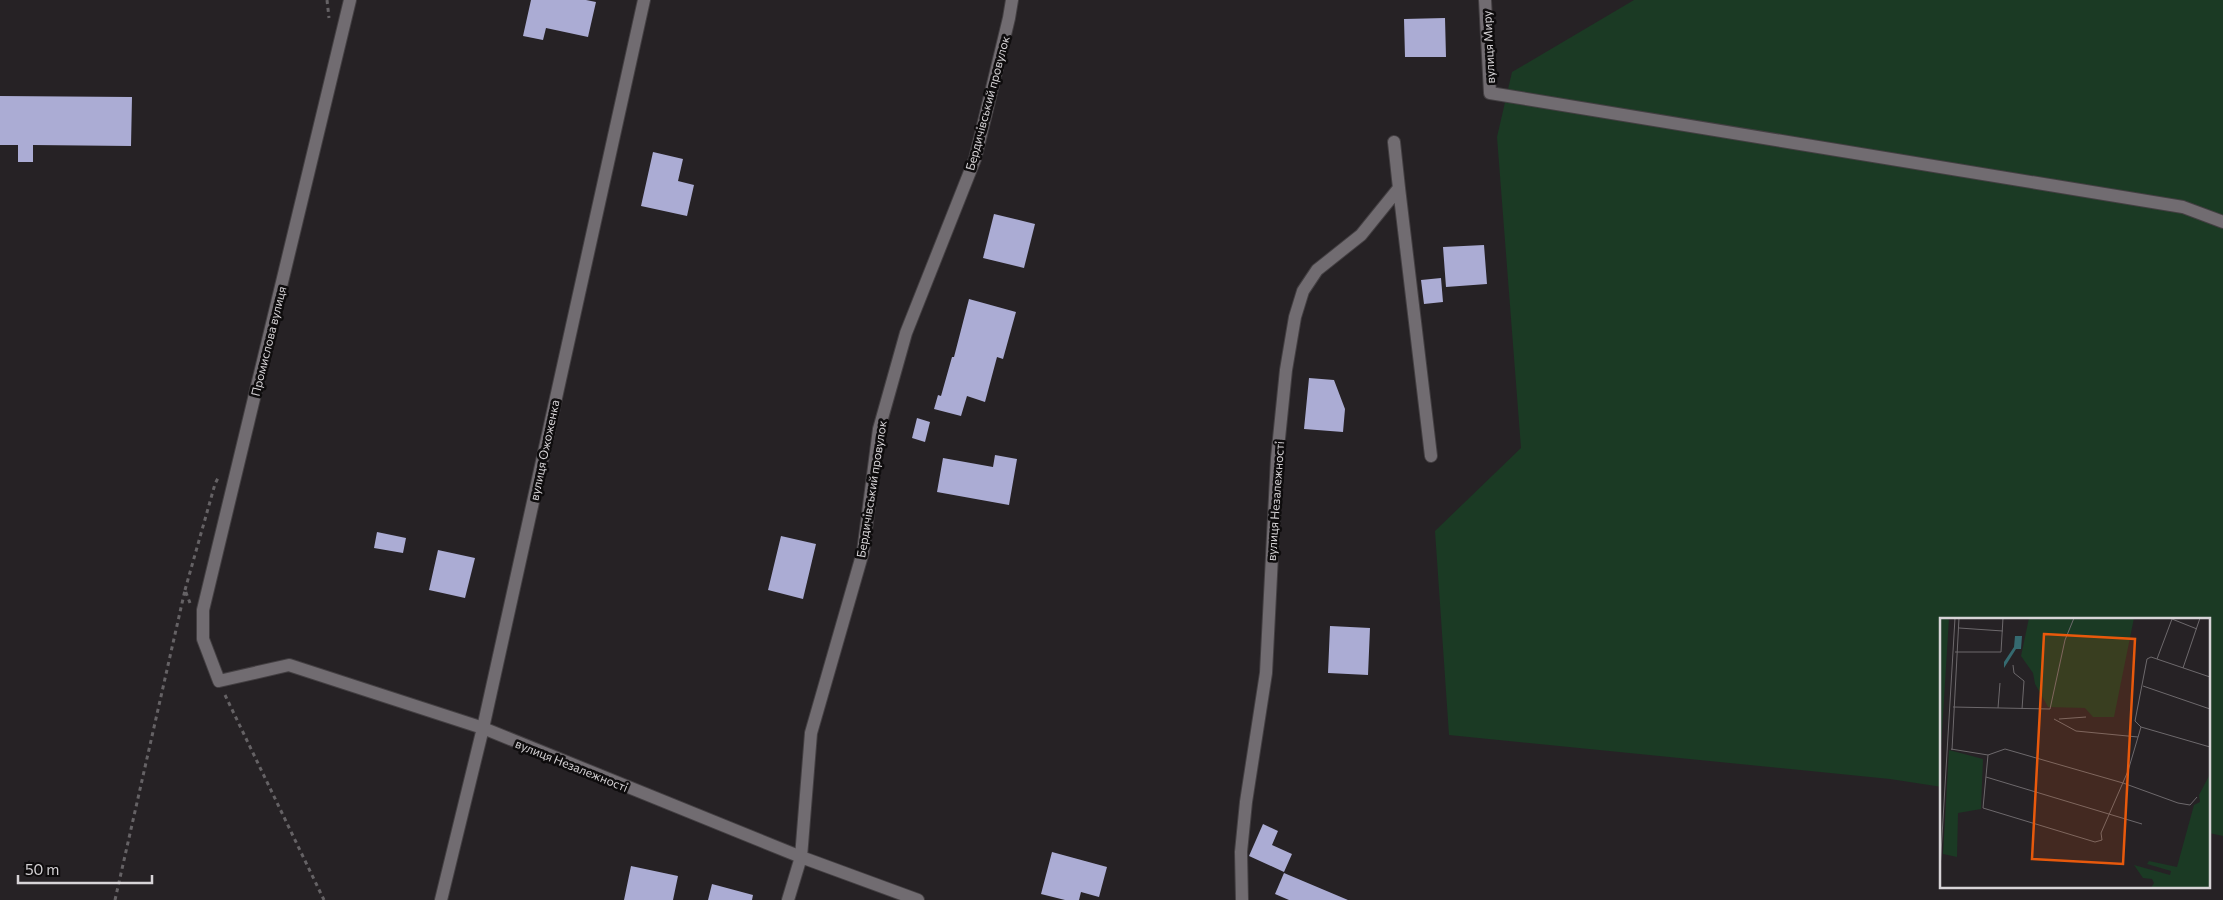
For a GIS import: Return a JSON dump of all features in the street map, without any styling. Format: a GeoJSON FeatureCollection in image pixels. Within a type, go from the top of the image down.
{"type":"FeatureCollection","features":[{"type":"Feature","properties":{"kind":"street","name":"Промислова вулиця"},"geometry":{"type":"LineString","coordinates":[[219,681],[203,639],[203,610],[350,0]]}},
{"type":"Feature","properties":{"kind":"street","name":"вулиця Ожоженка"},"geometry":{"type":"LineString","coordinates":[[441,900],[483,728],[644,0]]}},
{"type":"Feature","properties":{"kind":"street","name":"Бердичівський провулок"},"geometry":{"type":"LineString","coordinates":[[788,900],[801,857],[811,733],[863,552],[879,429],[906,333],[975,159],[1012,0]]}},
{"type":"Feature","properties":{"kind":"street","name":"вулиця Миру"},"geometry":{"type":"LineString","coordinates":[[1486,0],[1490,93],[2183,207],[2223,222]]}},
{"type":"Feature","properties":{"kind":"street"},"geometry":{"type":"LineString","coordinates":[[1394,142],[1431,456]]}},
{"type":"Feature","properties":{"kind":"street","name":"вулиця Незалежності"},"geometry":{"type":"LineString","coordinates":[[1242,900],[1242,852],[1246,802],[1266,673],[1277,458],[1286,370],[1295,316],[1303,291],[1317,270],[1361,235],[1399,188]]}},
{"type":"Feature","properties":{"kind":"street","name":"вулиця Незалежності"},"geometry":{"type":"LineString","coordinates":[[219,681],[289,665],[483,728],[801,857],[918,900]]}},
{"type":"Feature","properties":{"kind":"path"},"geometry":{"type":"LineString","coordinates":[[115,900],[185,590],[191,606]]}},
{"type":"Feature","properties":{"kind":"path"},"geometry":{"type":"LineString","coordinates":[[219,681],[324,900]]}},
{"type":"Feature","properties":{"kind":"green space"},"geometry":{"type":"Polygon","coordinates":[[[1634,0],[2223,0],[2223,836],[2210,833],[2210,618],[1940,618],[1940,787],[1890,779],[1449,735],[1435,531],[1521,448],[1497,137],[1512,72],[1634,0]]]}},
{"type":"Feature","properties":{"kind":"building"},"geometry":{"type":"Polygon","coordinates":[[[531,0],[586,0],[596,2],[588,37],[546,28],[543,40],[523,36],[531,0]]]}},
{"type":"Feature","properties":{"kind":"building"},"geometry":{"type":"Polygon","coordinates":[[[1445,18],[1446,57],[1405,57],[1404,19],[1445,18]]]}},
{"type":"Feature","properties":{"kind":"building"},"geometry":{"type":"Polygon","coordinates":[[[0,96],[132,97],[131,146],[33,145],[33,162],[18,162],[18,145],[0,145],[0,96]]]}},
{"type":"Feature","properties":{"kind":"building"},"geometry":{"type":"Polygon","coordinates":[[[653,152],[683,159],[678,181],[694,185],[687,216],[641,206],[653,152]]]}},
{"type":"Feature","properties":{"kind":"building"},"geometry":{"type":"Polygon","coordinates":[[[994,214],[1035,224],[1024,268],[983,258],[994,214]]]}},
{"type":"Feature","properties":{"kind":"building"},"geometry":{"type":"Polygon","coordinates":[[[1484,245],[1487,284],[1446,287],[1443,247],[1484,245]]]}},
{"type":"Feature","properties":{"kind":"building"},"geometry":{"type":"Polygon","coordinates":[[[1441,278],[1443,302],[1424,304],[1421,280],[1441,278]]]}},
{"type":"Feature","properties":{"kind":"building"},"geometry":{"type":"Polygon","coordinates":[[[969,299],[1016,312],[1003,359],[997,357],[985,402],[967,396],[961,416],[934,409],[938,395],[941,396],[952,357],[954,357],[969,299]]]}},
{"type":"Feature","properties":{"kind":"building"},"geometry":{"type":"Polygon","coordinates":[[[1309,378],[1334,380],[1345,409],[1343,432],[1304,429],[1309,378]]]}},
{"type":"Feature","properties":{"kind":"building"},"geometry":{"type":"Polygon","coordinates":[[[917,418],[930,422],[925,442],[912,438],[917,418]]]}},
{"type":"Feature","properties":{"kind":"building"},"geometry":{"type":"Polygon","coordinates":[[[995,455],[1017,459],[1009,505],[937,492],[943,458],[993,467],[995,455]]]}},
{"type":"Feature","properties":{"kind":"building"},"geometry":{"type":"Polygon","coordinates":[[[377,532],[406,538],[403,553],[374,548],[377,532]]]}},
{"type":"Feature","properties":{"kind":"building"},"geometry":{"type":"Polygon","coordinates":[[[781,536],[816,544],[803,599],[768,590],[781,536]]]}},
{"type":"Feature","properties":{"kind":"building"},"geometry":{"type":"Polygon","coordinates":[[[438,550],[475,558],[465,598],[429,590],[438,550]]]}},
{"type":"Feature","properties":{"kind":"building"},"geometry":{"type":"Polygon","coordinates":[[[1330,626],[1370,628],[1368,675],[1328,673],[1330,626]]]}},
{"type":"Feature","properties":{"kind":"building"},"geometry":{"type":"Polygon","coordinates":[[[1263,824],[1278,831],[1272,845],[1292,854],[1284,872],[1249,856],[1263,824]]]}},
{"type":"Feature","properties":{"kind":"building"},"geometry":{"type":"Polygon","coordinates":[[[1052,852],[1107,867],[1099,897],[1081,892],[1079,900],[1065,900],[1041,894],[1052,852]]]}},
{"type":"Feature","properties":{"kind":"building"},"geometry":{"type":"Polygon","coordinates":[[[631,866],[678,876],[673,900],[624,900],[631,866]]]}},
{"type":"Feature","properties":{"kind":"building"},"geometry":{"type":"Polygon","coordinates":[[[1284,873],[1348,900],[1289,900],[1275,894],[1284,873]]]}},
{"type":"Feature","properties":{"kind":"building"},"geometry":{"type":"Polygon","coordinates":[[[712,884],[753,895],[752,900],[708,900],[712,884]]]}}]}
